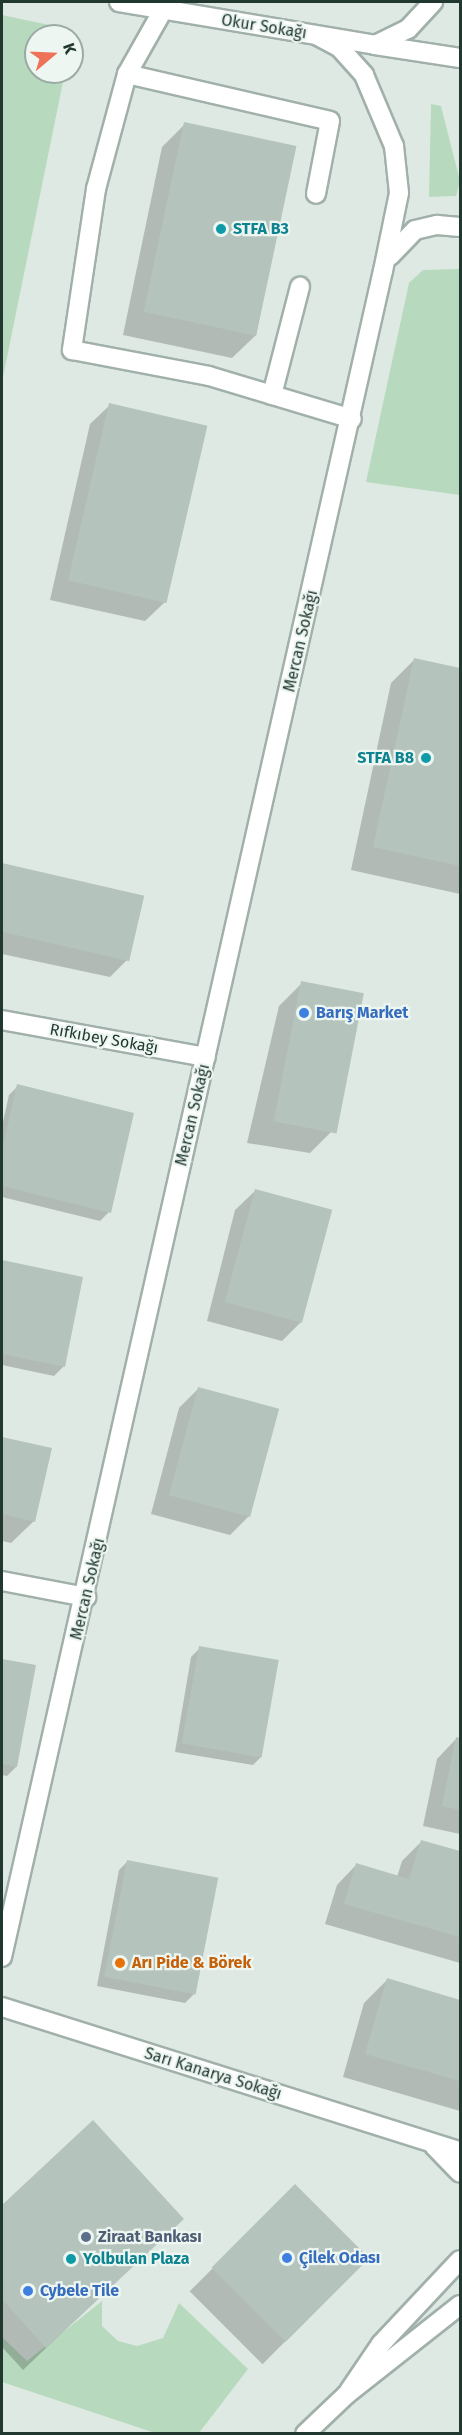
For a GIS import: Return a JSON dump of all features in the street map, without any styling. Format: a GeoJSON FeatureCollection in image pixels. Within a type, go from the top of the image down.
{"type":"FeatureCollection","features":[{"type":"Feature","properties":{"kind":"street","name":"Okur Sokağı"},"geometry":{"type":"LineString","coordinates":[[119,2],[460,58]]}},
{"type":"Feature","properties":{"kind":"street"},"geometry":{"type":"LineString","coordinates":[[375,45],[408,29],[433,2]]}},
{"type":"Feature","properties":{"kind":"street"},"geometry":{"type":"LineString","coordinates":[[163,10],[127,74],[96,189],[72,350],[209,376],[352,419]]}},
{"type":"Feature","properties":{"kind":"street","name":"Mercan Sokağı"},"geometry":{"type":"LineString","coordinates":[[2,1958],[86,1597],[206,1057],[352,419],[400,187],[394,146],[377,101],[357,65],[339,47],[318,36]]}},
{"type":"Feature","properties":{"kind":"street"},"geometry":{"type":"LineString","coordinates":[[127,74],[330,121],[316,194]]}},
{"type":"Feature","properties":{"kind":"street"},"geometry":{"type":"LineString","coordinates":[[383,271],[392,251],[415,230],[437,225],[460,227]]}},
{"type":"Feature","properties":{"kind":"street"},"geometry":{"type":"LineString","coordinates":[[272,395],[300,287]]}},
{"type":"Feature","properties":{"kind":"street","name":"Rıfkıbey Sokağı"},"geometry":{"type":"LineString","coordinates":[[2,1020],[206,1057]]}},
{"type":"Feature","properties":{"kind":"street"},"geometry":{"type":"LineString","coordinates":[[2,1581],[86,1597]]}},
{"type":"Feature","properties":{"kind":"street","name":"Sarı Kanarya Sokağı"},"geometry":{"type":"LineString","coordinates":[[2,2007],[460,2151]]}},
{"type":"Feature","properties":{"kind":"street"},"geometry":{"type":"LineString","coordinates":[[425,2140],[460,2139]]}},
{"type":"Feature","properties":{"kind":"street"},"geometry":{"type":"LineString","coordinates":[[425,2140],[460,2173]]}},
{"type":"Feature","properties":{"kind":"street"},"geometry":{"type":"LineString","coordinates":[[346,2395],[371,2355],[460,2260]]}},
{"type":"Feature","properties":{"kind":"street"},"geometry":{"type":"LineString","coordinates":[[305,2433],[346,2395],[460,2305]]}},
{"type":"Feature","properties":{"kind":"green space"},"geometry":{"type":"Polygon","coordinates":[[[2,15],[45,24],[24,24],[24,84],[63,84],[2,382],[2,15]]]}},
{"type":"Feature","properties":{"kind":"green space"},"geometry":{"type":"Polygon","coordinates":[[[431,104],[441,106],[460,181],[456,196],[429,197],[431,104]]]}},
{"type":"Feature","properties":{"kind":"green space"},"geometry":{"type":"Polygon","coordinates":[[[460,269],[460,495],[366,482],[409,283],[423,270],[460,269]]]}},
{"type":"Feature","properties":{"kind":"green space"},"geometry":{"type":"Polygon","coordinates":[[[102,2301],[102,2326],[118,2341],[137,2346],[163,2338],[179,2303],[248,2369],[199,2433],[155,2433],[2,2382],[2,2337],[27,2361],[102,2301]]]}},
{"type":"Feature","properties":{"kind":"building","name":"STFA B3"},"geometry":{"type":"Polygon","coordinates":[[[184,122],[296,146],[256,336],[144,312],[184,122]]]}},
{"type":"Feature","properties":{"kind":"building"},"geometry":{"type":"Polygon","coordinates":[[[109,403],[207,426],[166,603],[68,580],[109,403]]]}},
{"type":"Feature","properties":{"kind":"building","name":"STFA B8"},"geometry":{"type":"Polygon","coordinates":[[[414,658],[460,668],[460,866],[373,847],[414,658]]]}},
{"type":"Feature","properties":{"kind":"building"},"geometry":{"type":"Polygon","coordinates":[[[2,863],[144,896],[129,961],[2,932],[2,863]]]}},
{"type":"Feature","properties":{"kind":"building"},"geometry":{"type":"Polygon","coordinates":[[[301,981],[364,993],[337,1134],[274,1121],[301,981]]]}},
{"type":"Feature","properties":{"kind":"building"},"geometry":{"type":"Polygon","coordinates":[[[17,1084],[134,1113],[111,1213],[2,1186],[2,1151],[17,1084]]]}},
{"type":"Feature","properties":{"kind":"building"},"geometry":{"type":"Polygon","coordinates":[[[255,1189],[332,1210],[302,1323],[225,1302],[255,1189]]]}},
{"type":"Feature","properties":{"kind":"building"},"geometry":{"type":"Polygon","coordinates":[[[2,1260],[83,1277],[65,1367],[2,1354],[2,1260]]]}},
{"type":"Feature","properties":{"kind":"building"},"geometry":{"type":"Polygon","coordinates":[[[198,1387],[279,1409],[250,1517],[169,1495],[198,1387]]]}},
{"type":"Feature","properties":{"kind":"building"},"geometry":{"type":"Polygon","coordinates":[[[2,1437],[52,1448],[35,1522],[2,1514],[2,1437]]]}},
{"type":"Feature","properties":{"kind":"building"},"geometry":{"type":"Polygon","coordinates":[[[199,1646],[279,1660],[262,1758],[182,1743],[199,1646]]]}},
{"type":"Feature","properties":{"kind":"building"},"geometry":{"type":"Polygon","coordinates":[[[2,1659],[36,1665],[17,1767],[2,1764],[2,1659]]]}},
{"type":"Feature","properties":{"kind":"building"},"geometry":{"type":"Polygon","coordinates":[[[456,1737],[460,1738],[460,1810],[442,1806],[456,1737]]]}},
{"type":"Feature","properties":{"kind":"building"},"geometry":{"type":"Polygon","coordinates":[[[421,1840],[460,1851],[460,1937],[344,1904],[356,1863],[409,1879],[421,1840]]]}},
{"type":"Feature","properties":{"kind":"building"},"geometry":{"type":"Polygon","coordinates":[[[127,1860],[218,1878],[196,1995],[104,1977],[127,1860]]]}},
{"type":"Feature","properties":{"kind":"building"},"geometry":{"type":"Polygon","coordinates":[[[387,1978],[460,2000],[460,2081],[365,2054],[387,1978]]]}},
{"type":"Feature","properties":{"kind":"building","name":"Yolbulan Plaza"},"geometry":{"type":"Polygon","coordinates":[[[93,2120],[184,2219],[46,2348],[2,2299],[2,2205],[93,2120]]]}},
{"type":"Feature","properties":{"kind":"building"},"geometry":{"type":"Polygon","coordinates":[[[295,2184],[369,2258],[286,2342],[212,2267],[295,2184]]]}},
{"type":"Feature","properties":{"kind":"place","name":"STFA B3"},"geometry":{"type":"Point","coordinates":[221,229]}},
{"type":"Feature","properties":{"kind":"place","name":"STFA B8"},"geometry":{"type":"Point","coordinates":[426,758]}},
{"type":"Feature","properties":{"kind":"place","name":"Barış Market"},"geometry":{"type":"Point","coordinates":[304,1013]}},
{"type":"Feature","properties":{"kind":"place","name":"Arı Pide & Börek"},"geometry":{"type":"Point","coordinates":[120,1963]}},
{"type":"Feature","properties":{"kind":"place","name":"Ziraat Bankası"},"geometry":{"type":"Point","coordinates":[86,2237]}},
{"type":"Feature","properties":{"kind":"place","name":"Çilek Odası"},"geometry":{"type":"Point","coordinates":[287,2258]}},
{"type":"Feature","properties":{"kind":"place","name":"Yolbulan Plaza"},"geometry":{"type":"Point","coordinates":[71,2259]}},
{"type":"Feature","properties":{"kind":"place","name":"Cybele Tile"},"geometry":{"type":"Point","coordinates":[28,2291]}}]}
